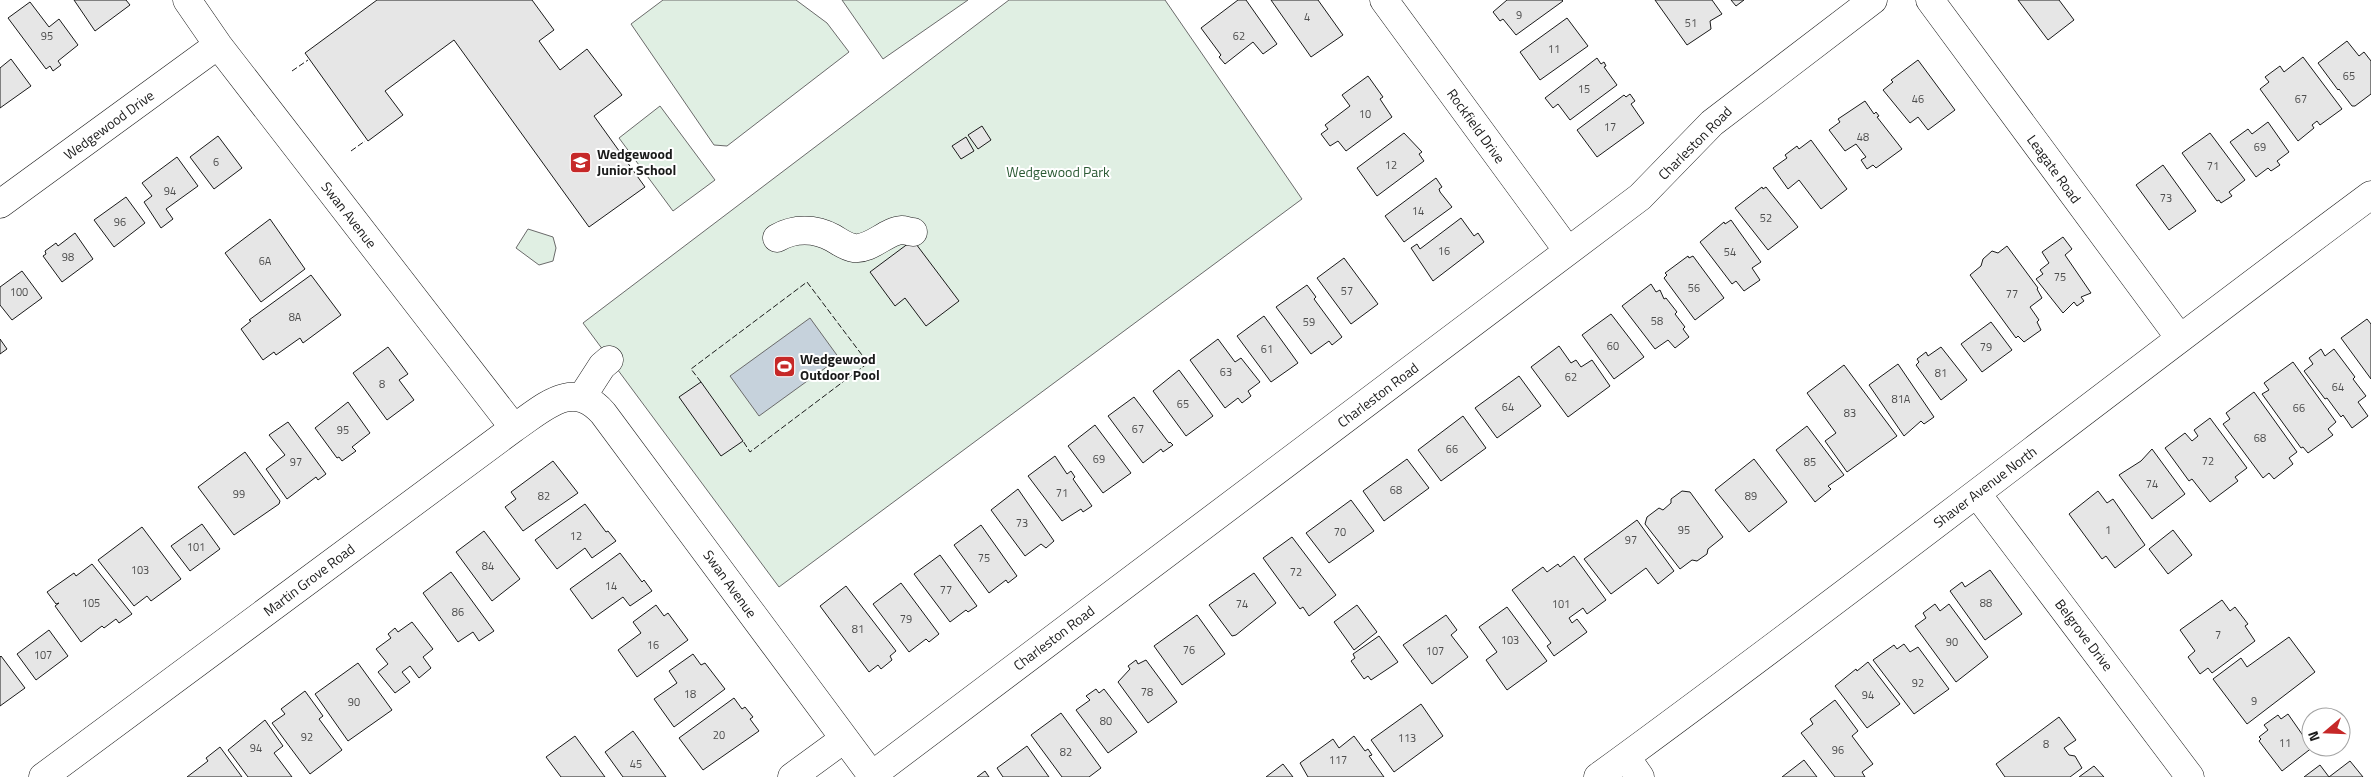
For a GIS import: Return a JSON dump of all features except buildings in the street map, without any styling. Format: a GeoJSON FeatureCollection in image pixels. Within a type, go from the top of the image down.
{"type":"FeatureCollection","features":[{"type":"Feature","properties":{"kind":"street","name":"Swan Avenue"},"geometry":{"type":"LineString","coordinates":[[186,0],[218,45],[514,428]]}},
{"type":"Feature","properties":{"kind":"street","name":"Rockfield Drive"},"geometry":{"type":"LineString","coordinates":[[1384,0],[1568,251]]}},
{"type":"Feature","properties":{"kind":"street","name":"Charleston Road"},"geometry":{"type":"LineString","coordinates":[[872,776],[1640,198],[1712,123],[1873,0]]}},
{"type":"Feature","properties":{"kind":"street","name":"Leagate Road"},"geometry":{"type":"LineString","coordinates":[[1930,0],[2179,337]]}},
{"type":"Feature","properties":{"kind":"street","name":"Wedgewood Drive"},"geometry":{"type":"LineString","coordinates":[[0,204],[218,45]]}},
{"type":"Feature","properties":{"kind":"street","name":"Shaver Avenue North"},"geometry":{"type":"LineString","coordinates":[[1598,777],[1633,767],[1977,494],[2179,337],[2371,195]]}},
{"type":"Feature","properties":{"kind":"street"},"geometry":{"type":"LineString","coordinates":[[777,238],[795,231],[814,231],[855,248],[880,240],[900,230],[913,232]]}},
{"type":"Feature","properties":{"kind":"street"},"geometry":{"type":"LineString","coordinates":[[582,397],[602,366],[609,360]]}},
{"type":"Feature","properties":{"kind":"street","name":"Martin Grove Road"},"geometry":{"type":"LineString","coordinates":[[43,777],[514,428],[553,402],[566,397],[582,397]]}},
{"type":"Feature","properties":{"kind":"street","name":"Swan Avenue"},"geometry":{"type":"LineString","coordinates":[[582,397],[591,400],[603,413],[872,776]]}},
{"type":"Feature","properties":{"kind":"street","name":"Belgrove Drive"},"geometry":{"type":"LineString","coordinates":[[1977,494],[2190,777]]}},
{"type":"Feature","properties":{"kind":"street"},"geometry":{"type":"LineString","coordinates":[[792,777],[844,738]]}},
{"type":"Feature","properties":{"kind":"green space"},"geometry":{"type":"Polygon","coordinates":[[[663,0],[796,0],[827,23],[849,52],[727,146],[714,145],[631,24],[663,0]]]}},
{"type":"Feature","properties":{"kind":"green space"},"geometry":{"type":"Polygon","coordinates":[[[842,0],[968,0],[883,59],[842,0]]]}},
{"type":"Feature","properties":{"kind":"green space","name":"Wedgewood Park"},"geometry":{"type":"Polygon","coordinates":[[[1009,0],[1165,0],[1302,199],[779,587],[583,323],[1009,0]]]}},
{"type":"Feature","properties":{"kind":"green space"},"geometry":{"type":"Polygon","coordinates":[[[660,106],[715,180],[673,211],[619,138],[660,106]]]}},
{"type":"Feature","properties":{"kind":"green space"},"geometry":{"type":"Polygon","coordinates":[[[528,229],[553,237],[556,248],[553,261],[539,265],[516,248],[528,229]]]}},
{"type":"Feature","properties":{"kind":"shaded area","name":"Wedgewood Outdoor Pool"},"geometry":{"type":"Polygon","coordinates":[[[810,318],[839,358],[759,416],[730,376],[810,318]]]}},
{"type":"Feature","properties":{"kind":"fence"},"geometry":{"type":"LineString","coordinates":[[292,71],[308,60]]}},
{"type":"Feature","properties":{"kind":"fence"},"geometry":{"type":"LineString","coordinates":[[351,151],[365,141]]}},
{"type":"Feature","properties":{"kind":"fence"},"geometry":{"type":"LineString","coordinates":[[701,382],[691,369],[807,282],[868,363],[750,452],[743,441]]}},
{"type":"Feature","properties":{"kind":"place","name":"Wedgewood Junior School"},"geometry":{"type":"Point","coordinates":[581,162]}},
{"type":"Feature","properties":{"kind":"place","name":"Wedgewood Outdoor Pool"},"geometry":{"type":"Point","coordinates":[784,367]}}]}
